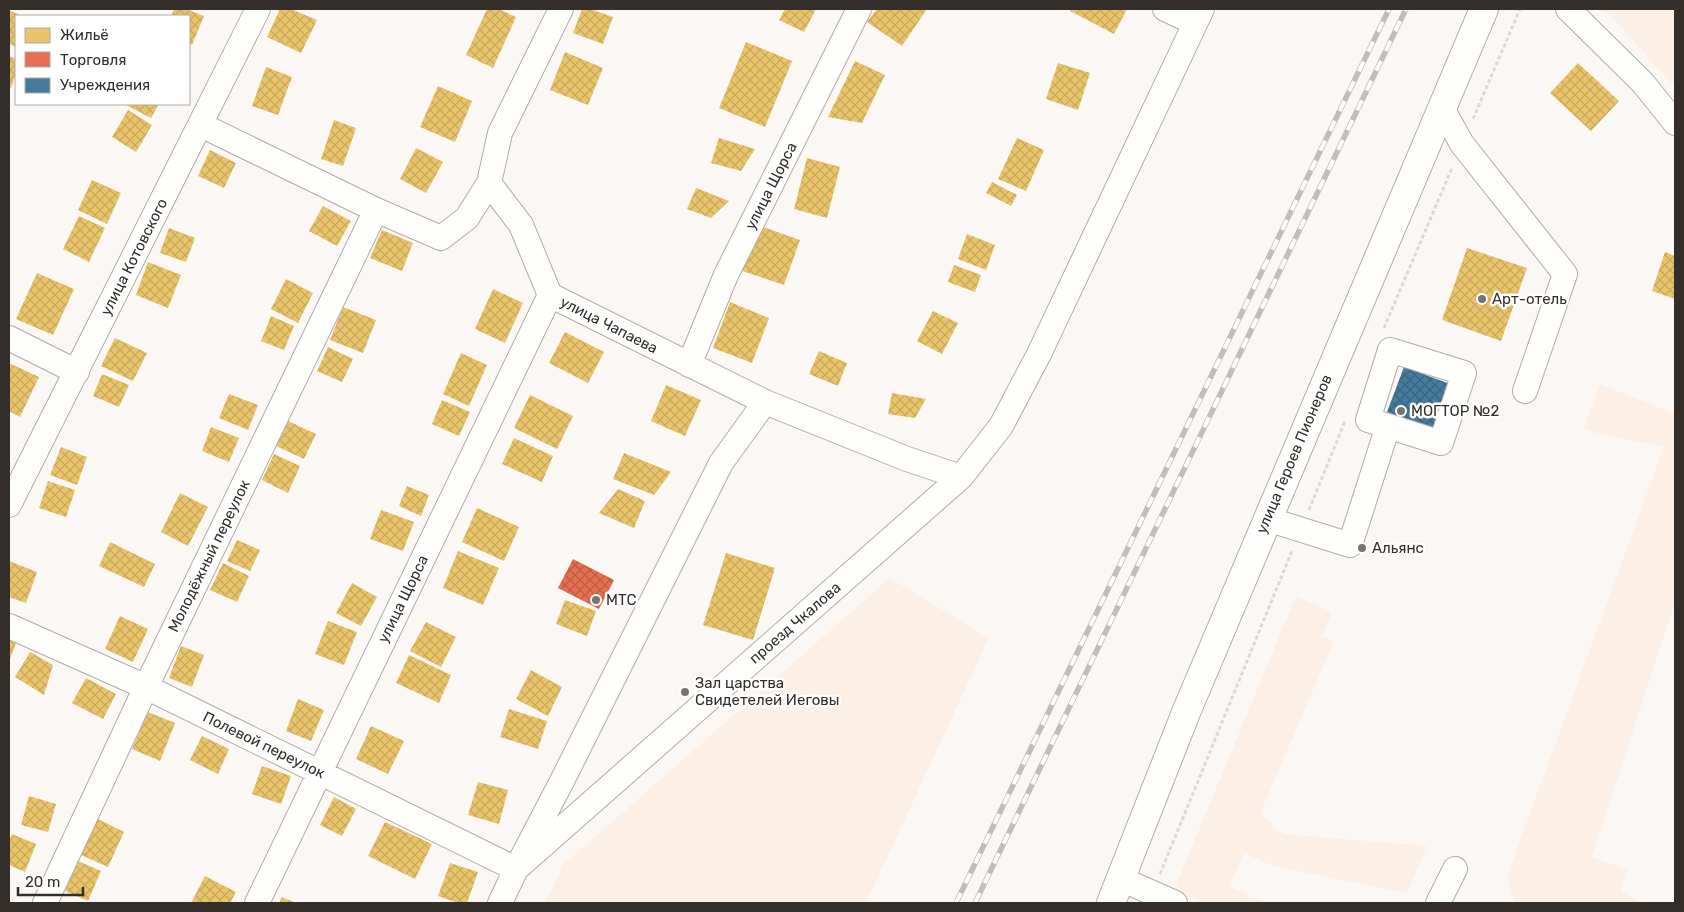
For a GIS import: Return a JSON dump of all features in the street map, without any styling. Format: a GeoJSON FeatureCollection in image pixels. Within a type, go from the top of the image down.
{"type":"FeatureCollection","features":[{"type":"Feature","properties":{"kind":"main road","name":"улица Героев Пионеров"},"geometry":{"type":"LineString","coordinates":[[1117,895],[1187,710],[1484,9]]}},
{"type":"Feature","properties":{"kind":"street","name":"улица Котовского"},"geometry":{"type":"LineString","coordinates":[[9,505],[258,9]]}},
{"type":"Feature","properties":{"kind":"street"},"geometry":{"type":"LineString","coordinates":[[201,125],[376,210],[441,238],[467,218],[489,184],[500,133],[561,9]]}},
{"type":"Feature","properties":{"kind":"street","name":"улица Щорса"},"geometry":{"type":"LineString","coordinates":[[690,365],[726,275],[859,9]]}},
{"type":"Feature","properties":{"kind":"street"},"geometry":{"type":"LineString","coordinates":[[961,477],[1001,426],[1039,354],[1198,16],[1165,9]]}},
{"type":"Feature","properties":{"kind":"street"},"geometry":{"type":"LineString","coordinates":[[1568,9],[1643,83],[1675,123]]}},
{"type":"Feature","properties":{"kind":"street"},"geometry":{"type":"LineString","coordinates":[[1442,108],[1462,144],[1565,274],[1525,390]]}},
{"type":"Feature","properties":{"kind":"street","name":"улица Чапаева"},"geometry":{"type":"LineString","coordinates":[[489,184],[521,225],[550,295],[765,402],[907,459],[961,477]]}},
{"type":"Feature","properties":{"kind":"street","name":"Молодёжный переулок"},"geometry":{"type":"LineString","coordinates":[[45,903],[146,687],[376,210]]}},
{"type":"Feature","properties":{"kind":"street","name":"улица Щорса"},"geometry":{"type":"LineString","coordinates":[[257,903],[550,295]]}},
{"type":"Feature","properties":{"kind":"street"},"geometry":{"type":"LineString","coordinates":[[9,338],[77,372]]}},
{"type":"Feature","properties":{"kind":"street"},"geometry":{"type":"LineString","coordinates":[[1390,350],[1464,373],[1441,443],[1388,426],[1368,420],[1390,350]]}},
{"type":"Feature","properties":{"kind":"street","name":"проезд Чкалова"},"geometry":{"type":"LineString","coordinates":[[500,903],[720,463],[765,402]]}},
{"type":"Feature","properties":{"kind":"street"},"geometry":{"type":"LineString","coordinates":[[1267,519],[1350,546],[1388,426]]}},
{"type":"Feature","properties":{"kind":"street","name":"проезд Чкалова"},"geometry":{"type":"LineString","coordinates":[[516,869],[961,477]]}},
{"type":"Feature","properties":{"kind":"street","name":"Полевой переулок"},"geometry":{"type":"LineString","coordinates":[[9,626],[146,687],[516,869]]}},
{"type":"Feature","properties":{"kind":"street"},"geometry":{"type":"LineString","coordinates":[[1438,903],[1455,869]]}},
{"type":"Feature","properties":{"kind":"street"},"geometry":{"type":"LineString","coordinates":[[1117,895],[1152,893],[1175,903]]}},
{"type":"Feature","properties":{"kind":"path"},"geometry":{"type":"LineString","coordinates":[[1382,332],[1520,9]]}},
{"type":"Feature","properties":{"kind":"path"},"geometry":{"type":"LineString","coordinates":[[1152,893],[1349,413]]}},
{"type":"Feature","properties":{"kind":"shaded area"},"geometry":{"type":"Polygon","coordinates":[[[1597,9],[1675,9],[1675,87],[1610,15],[1597,9]]]}},
{"type":"Feature","properties":{"kind":"shaded area"},"geometry":{"type":"Polygon","coordinates":[[[1600,384],[1675,414],[1675,602],[1592,857],[1627,870],[1621,891],[1643,903],[1514,903],[1507,876],[1664,447],[1583,430],[1600,384]]]}},
{"type":"Feature","properties":{"kind":"shaded area"},"geometry":{"type":"Polygon","coordinates":[[[890,578],[989,638],[866,903],[545,903],[564,864],[890,578]]]}},
{"type":"Feature","properties":{"kind":"shaded area"},"geometry":{"type":"Polygon","coordinates":[[[1296,596],[1332,612],[1322,636],[1334,641],[1260,814],[1273,822],[1271,827],[1285,834],[1427,846],[1407,893],[1273,866],[1244,853],[1229,887],[1269,903],[1206,903],[1174,890],[1296,596]]]}},
{"type":"Feature","properties":{"kind":"building: Жильё"},"geometry":{"type":"Polygon","coordinates":[[[174,9],[186,9],[204,16],[192,45],[190,44],[190,15],[171,15],[174,9]]]}},
{"type":"Feature","properties":{"kind":"building: Жильё"},"geometry":{"type":"Polygon","coordinates":[[[280,9],[291,9],[317,20],[301,53],[267,37],[280,9]]]}},
{"type":"Feature","properties":{"kind":"building: Жильё"},"geometry":{"type":"Polygon","coordinates":[[[487,9],[499,9],[516,17],[493,68],[466,55],[487,9]]]}},
{"type":"Feature","properties":{"kind":"building: Жильё"},"geometry":{"type":"Polygon","coordinates":[[[582,9],[590,9],[613,17],[603,44],[573,33],[582,9]]]}},
{"type":"Feature","properties":{"kind":"building: Жильё"},"geometry":{"type":"Polygon","coordinates":[[[785,9],[816,9],[804,32],[779,20],[785,9]]]}},
{"type":"Feature","properties":{"kind":"building: Жильё"},"geometry":{"type":"Polygon","coordinates":[[[877,9],[927,9],[902,46],[867,22],[877,9]]]}},
{"type":"Feature","properties":{"kind":"building: Жильё"},"geometry":{"type":"Polygon","coordinates":[[[1071,9],[1127,9],[1114,34],[1070,11],[1071,9]]]}},
{"type":"Feature","properties":{"kind":"building: Жильё"},"geometry":{"type":"Polygon","coordinates":[[[10,11],[20,15],[15,15],[15,47],[9,44],[10,11]]]}},
{"type":"Feature","properties":{"kind":"building: Жильё"},"geometry":{"type":"Polygon","coordinates":[[[746,42],[792,61],[765,127],[719,108],[746,42]]]}},
{"type":"Feature","properties":{"kind":"building: Жильё"},"geometry":{"type":"Polygon","coordinates":[[[565,52],[603,68],[588,105],[550,90],[565,52]]]}},
{"type":"Feature","properties":{"kind":"building: Жильё"},"geometry":{"type":"Polygon","coordinates":[[[9,56],[15,59],[15,77],[11,88],[9,87],[9,56]]]}},
{"type":"Feature","properties":{"kind":"building: Жильё"},"geometry":{"type":"Polygon","coordinates":[[[855,61],[885,75],[862,123],[828,117],[855,61]]]}},
{"type":"Feature","properties":{"kind":"building: Жильё"},"geometry":{"type":"Polygon","coordinates":[[[1058,63],[1090,73],[1078,110],[1046,99],[1058,63]]]}},
{"type":"Feature","properties":{"kind":"building: Жильё"},"geometry":{"type":"Polygon","coordinates":[[[1578,63],[1619,101],[1591,131],[1550,93],[1578,63]]]}},
{"type":"Feature","properties":{"kind":"building: Жильё"},"geometry":{"type":"Polygon","coordinates":[[[266,67],[292,77],[278,115],[252,106],[266,67]]]}},
{"type":"Feature","properties":{"kind":"building: Жильё"},"geometry":{"type":"Polygon","coordinates":[[[438,86],[472,101],[455,142],[420,127],[438,86]]]}},
{"type":"Feature","properties":{"kind":"building: Жильё"},"geometry":{"type":"Polygon","coordinates":[[[126,105],[158,105],[151,118],[126,105]]]}},
{"type":"Feature","properties":{"kind":"building: Жильё"},"geometry":{"type":"Polygon","coordinates":[[[128,110],[152,125],[136,152],[112,137],[128,110]]]}},
{"type":"Feature","properties":{"kind":"building: Жильё"},"geometry":{"type":"Polygon","coordinates":[[[334,120],[356,128],[343,166],[321,159],[334,120]]]}},
{"type":"Feature","properties":{"kind":"building: Жильё"},"geometry":{"type":"Polygon","coordinates":[[[719,138],[755,149],[741,171],[711,163],[719,138]]]}},
{"type":"Feature","properties":{"kind":"building: Жильё"},"geometry":{"type":"Polygon","coordinates":[[[1017,138],[1044,150],[1026,191],[998,179],[1017,138]]]}},
{"type":"Feature","properties":{"kind":"building: Жильё"},"geometry":{"type":"Polygon","coordinates":[[[416,148],[443,162],[426,193],[400,179],[416,148]]]}},
{"type":"Feature","properties":{"kind":"building: Жильё"},"geometry":{"type":"Polygon","coordinates":[[[210,150],[236,163],[224,188],[198,176],[210,150]]]}},
{"type":"Feature","properties":{"kind":"building: Жильё"},"geometry":{"type":"Polygon","coordinates":[[[807,158],[840,167],[827,218],[794,209],[807,158]]]}},
{"type":"Feature","properties":{"kind":"building: Жильё"},"geometry":{"type":"Polygon","coordinates":[[[92,180],[121,193],[107,224],[78,210],[92,180]]]}},
{"type":"Feature","properties":{"kind":"building: Жильё"},"geometry":{"type":"Polygon","coordinates":[[[992,182],[1017,195],[1011,206],[986,193],[992,182]]]}},
{"type":"Feature","properties":{"kind":"building: Жильё"},"geometry":{"type":"Polygon","coordinates":[[[696,188],[729,201],[711,218],[687,209],[696,188]]]}},
{"type":"Feature","properties":{"kind":"building: Жильё"},"geometry":{"type":"Polygon","coordinates":[[[323,206],[351,221],[337,246],[309,231],[323,206]]]}},
{"type":"Feature","properties":{"kind":"building: Жильё"},"geometry":{"type":"Polygon","coordinates":[[[79,216],[105,228],[89,262],[63,249],[79,216]]]}},
{"type":"Feature","properties":{"kind":"building: Жильё"},"geometry":{"type":"Polygon","coordinates":[[[758,225],[800,240],[784,285],[742,271],[758,225]]]}},
{"type":"Feature","properties":{"kind":"building: Жильё"},"geometry":{"type":"Polygon","coordinates":[[[169,228],[195,238],[186,262],[160,253],[169,228]]]}},
{"type":"Feature","properties":{"kind":"building: Жильё"},"geometry":{"type":"Polygon","coordinates":[[[382,230],[413,243],[402,271],[370,258],[382,230]]]}},
{"type":"Feature","properties":{"kind":"building: Жильё"},"geometry":{"type":"Polygon","coordinates":[[[967,234],[995,245],[986,270],[958,259],[967,234]]]}},
{"type":"Feature","properties":{"kind":"building: Жильё"},"geometry":{"type":"Polygon","coordinates":[[[1467,248],[1527,268],[1501,341],[1442,320],[1467,248]]]}},
{"type":"Feature","properties":{"kind":"building: Жильё"},"geometry":{"type":"Polygon","coordinates":[[[1665,252],[1675,256],[1675,299],[1652,291],[1665,252]]]}},
{"type":"Feature","properties":{"kind":"building: Жильё"},"geometry":{"type":"Polygon","coordinates":[[[148,262],[181,275],[168,308],[136,295],[148,262]]]}},
{"type":"Feature","properties":{"kind":"building: Жильё"},"geometry":{"type":"Polygon","coordinates":[[[954,265],[981,275],[975,292],[948,282],[954,265]]]}},
{"type":"Feature","properties":{"kind":"building: Жильё"},"geometry":{"type":"Polygon","coordinates":[[[37,273],[74,289],[53,335],[16,319],[37,273]]]}},
{"type":"Feature","properties":{"kind":"building: Жильё"},"geometry":{"type":"Polygon","coordinates":[[[286,279],[313,293],[298,323],[271,309],[286,279]]]}},
{"type":"Feature","properties":{"kind":"building: Жильё"},"geometry":{"type":"Polygon","coordinates":[[[493,289],[523,303],[505,343],[475,329],[493,289]]]}},
{"type":"Feature","properties":{"kind":"building: Жильё"},"geometry":{"type":"Polygon","coordinates":[[[730,302],[769,318],[752,363],[713,348],[730,302]]]}},
{"type":"Feature","properties":{"kind":"building: Жильё"},"geometry":{"type":"Polygon","coordinates":[[[343,307],[376,320],[363,353],[330,340],[343,307]]]}},
{"type":"Feature","properties":{"kind":"building: Жильё"},"geometry":{"type":"Polygon","coordinates":[[[933,311],[958,323],[942,354],[917,341],[933,311]]]}},
{"type":"Feature","properties":{"kind":"building: Жильё"},"geometry":{"type":"Polygon","coordinates":[[[271,316],[294,326],[284,350],[261,341],[271,316]]]}},
{"type":"Feature","properties":{"kind":"building: Жильё"},"geometry":{"type":"Polygon","coordinates":[[[565,332],[604,352],[588,383],[549,363],[565,332]]]}},
{"type":"Feature","properties":{"kind":"building: Жильё"},"geometry":{"type":"Polygon","coordinates":[[[115,338],[147,353],[133,381],[101,366],[115,338]]]}},
{"type":"Feature","properties":{"kind":"building: Жильё"},"geometry":{"type":"Polygon","coordinates":[[[328,347],[353,359],[342,382],[317,371],[328,347]]]}},
{"type":"Feature","properties":{"kind":"building: Жильё"},"geometry":{"type":"Polygon","coordinates":[[[819,351],[847,363],[838,386],[809,374],[819,351]]]}},
{"type":"Feature","properties":{"kind":"building: Жильё"},"geometry":{"type":"Polygon","coordinates":[[[461,353],[487,365],[469,406],[443,394],[461,353]]]}},
{"type":"Feature","properties":{"kind":"building: Жильё"},"geometry":{"type":"Polygon","coordinates":[[[9,363],[39,377],[20,417],[9,411],[9,363]]]}},
{"type":"Feature","properties":{"kind":"building: Жильё"},"geometry":{"type":"Polygon","coordinates":[[[102,374],[129,385],[119,407],[93,396],[102,374]]]}},
{"type":"Feature","properties":{"kind":"building: Жильё"},"geometry":{"type":"Polygon","coordinates":[[[666,385],[701,400],[685,436],[651,421],[666,385]]]}},
{"type":"Feature","properties":{"kind":"building: Жильё"},"geometry":{"type":"Polygon","coordinates":[[[892,393],[926,399],[915,418],[888,414],[892,393]]]}},
{"type":"Feature","properties":{"kind":"building: Жильё"},"geometry":{"type":"Polygon","coordinates":[[[229,394],[258,405],[248,430],[219,418],[229,394]]]}},
{"type":"Feature","properties":{"kind":"building: Жильё"},"geometry":{"type":"Polygon","coordinates":[[[530,395],[573,416],[557,449],[514,428],[530,395]]]}},
{"type":"Feature","properties":{"kind":"building: Жильё"},"geometry":{"type":"Polygon","coordinates":[[[442,400],[470,412],[459,436],[432,424],[442,400]]]}},
{"type":"Feature","properties":{"kind":"building: Жильё"},"geometry":{"type":"Polygon","coordinates":[[[286,420],[316,434],[304,459],[274,445],[286,420]]]}},
{"type":"Feature","properties":{"kind":"building: Жильё"},"geometry":{"type":"Polygon","coordinates":[[[211,427],[239,438],[229,462],[202,451],[211,427]]]}},
{"type":"Feature","properties":{"kind":"building: Жильё"},"geometry":{"type":"Polygon","coordinates":[[[514,438],[553,456],[542,482],[502,464],[514,438]]]}},
{"type":"Feature","properties":{"kind":"building: Жильё"},"geometry":{"type":"Polygon","coordinates":[[[61,447],[87,457],[77,485],[50,475],[61,447]]]}},
{"type":"Feature","properties":{"kind":"building: Жильё"},"geometry":{"type":"Polygon","coordinates":[[[624,453],[671,472],[654,495],[613,479],[624,453]]]}},
{"type":"Feature","properties":{"kind":"building: Жильё"},"geometry":{"type":"Polygon","coordinates":[[[274,454],[300,466],[288,493],[262,480],[274,454]]]}},
{"type":"Feature","properties":{"kind":"building: Жильё"},"geometry":{"type":"Polygon","coordinates":[[[48,481],[75,490],[66,517],[39,508],[48,481]]]}},
{"type":"Feature","properties":{"kind":"building: Жильё"},"geometry":{"type":"Polygon","coordinates":[[[407,486],[429,495],[421,516],[399,506],[407,486]]]}},
{"type":"Feature","properties":{"kind":"building: Жильё"},"geometry":{"type":"Polygon","coordinates":[[[618,489],[645,501],[634,528],[599,513],[618,489]]]}},
{"type":"Feature","properties":{"kind":"building: Жильё"},"geometry":{"type":"Polygon","coordinates":[[[180,493],[208,507],[188,546],[161,532],[180,493]]]}},
{"type":"Feature","properties":{"kind":"building: Жильё"},"geometry":{"type":"Polygon","coordinates":[[[477,508],[519,527],[504,561],[462,542],[477,508]]]}},
{"type":"Feature","properties":{"kind":"building: Жильё"},"geometry":{"type":"Polygon","coordinates":[[[381,510],[414,522],[403,551],[370,539],[381,510]]]}},
{"type":"Feature","properties":{"kind":"building: Жильё"},"geometry":{"type":"Polygon","coordinates":[[[237,540],[260,550],[250,571],[227,561],[237,540]]]}},
{"type":"Feature","properties":{"kind":"building: Жильё"},"geometry":{"type":"Polygon","coordinates":[[[110,542],[155,564],[144,587],[99,566],[110,542]]]}},
{"type":"Feature","properties":{"kind":"building: Жильё"},"geometry":{"type":"Polygon","coordinates":[[[458,551],[499,568],[483,605],[443,588],[458,551]]]}},
{"type":"Feature","properties":{"kind":"building: Жильё"},"geometry":{"type":"Polygon","coordinates":[[[726,553],[775,568],[753,640],[703,625],[726,553]]]}},
{"type":"Feature","properties":{"kind":"building: Жильё"},"geometry":{"type":"Polygon","coordinates":[[[9,561],[37,572],[26,603],[9,597],[9,561]]]}},
{"type":"Feature","properties":{"kind":"building: Жильё"},"geometry":{"type":"Polygon","coordinates":[[[223,563],[249,576],[237,602],[210,590],[223,563]]]}},
{"type":"Feature","properties":{"kind":"building: Жильё"},"geometry":{"type":"Polygon","coordinates":[[[352,583],[377,597],[361,626],[336,613],[352,583]]]}},
{"type":"Feature","properties":{"kind":"building: Жильё"},"geometry":{"type":"Polygon","coordinates":[[[565,600],[596,611],[587,636],[556,624],[565,600]]]}},
{"type":"Feature","properties":{"kind":"building: Жильё"},"geometry":{"type":"Polygon","coordinates":[[[120,616],[148,629],[133,662],[105,649],[120,616]]]}},
{"type":"Feature","properties":{"kind":"building: Жильё"},"geometry":{"type":"Polygon","coordinates":[[[328,621],[357,632],[344,665],[315,654],[328,621]]]}},
{"type":"Feature","properties":{"kind":"building: Жильё"},"geometry":{"type":"Polygon","coordinates":[[[426,622],[456,637],[441,667],[410,651],[426,622]]]}},
{"type":"Feature","properties":{"kind":"building: Жильё"},"geometry":{"type":"Polygon","coordinates":[[[9,637],[17,640],[9,662],[9,637]]]}},
{"type":"Feature","properties":{"kind":"building: Жильё"},"geometry":{"type":"Polygon","coordinates":[[[181,646],[204,655],[192,687],[169,678],[181,646]]]}},
{"type":"Feature","properties":{"kind":"building: Жильё"},"geometry":{"type":"Polygon","coordinates":[[[30,652],[53,665],[44,695],[15,677],[30,652]]]}},
{"type":"Feature","properties":{"kind":"building: Жильё"},"geometry":{"type":"Polygon","coordinates":[[[409,655],[451,675],[439,703],[396,683],[409,655]]]}},
{"type":"Feature","properties":{"kind":"building: Жильё"},"geometry":{"type":"Polygon","coordinates":[[[531,670],[562,687],[548,716],[516,699],[531,670]]]}},
{"type":"Feature","properties":{"kind":"building: Жильё"},"geometry":{"type":"Polygon","coordinates":[[[86,678],[116,694],[103,719],[72,703],[86,678]]]}},
{"type":"Feature","properties":{"kind":"building: Жильё"},"geometry":{"type":"Polygon","coordinates":[[[298,699],[324,710],[311,741],[286,731],[298,699]]]}},
{"type":"Feature","properties":{"kind":"building: Жильё"},"geometry":{"type":"Polygon","coordinates":[[[509,709],[547,721],[538,749],[500,737],[509,709]]]}},
{"type":"Feature","properties":{"kind":"building: Жильё"},"geometry":{"type":"Polygon","coordinates":[[[148,712],[175,723],[160,761],[132,749],[148,712]]]}},
{"type":"Feature","properties":{"kind":"building: Жильё"},"geometry":{"type":"Polygon","coordinates":[[[371,726],[404,741],[388,774],[356,759],[371,726]]]}},
{"type":"Feature","properties":{"kind":"building: Жильё"},"geometry":{"type":"Polygon","coordinates":[[[202,736],[229,749],[218,774],[190,760],[202,736]]]}},
{"type":"Feature","properties":{"kind":"building: Жильё"},"geometry":{"type":"Polygon","coordinates":[[[262,766],[291,776],[281,804],[252,794],[262,766]]]}},
{"type":"Feature","properties":{"kind":"building: Жильё"},"geometry":{"type":"Polygon","coordinates":[[[478,782],[508,790],[499,824],[468,815],[478,782]]]}},
{"type":"Feature","properties":{"kind":"building: Жильё"},"geometry":{"type":"Polygon","coordinates":[[[29,796],[56,804],[48,832],[21,825],[29,796]]]}},
{"type":"Feature","properties":{"kind":"building: Жильё"},"geometry":{"type":"Polygon","coordinates":[[[334,797],[356,809],[342,836],[320,825],[334,797]]]}},
{"type":"Feature","properties":{"kind":"building: Жильё"},"geometry":{"type":"Polygon","coordinates":[[[96,818],[124,832],[108,867],[79,854],[96,818]]]}},
{"type":"Feature","properties":{"kind":"building: Жильё"},"geometry":{"type":"Polygon","coordinates":[[[385,822],[432,844],[415,879],[368,856],[385,822]]]}},
{"type":"Feature","properties":{"kind":"building: Жильё"},"geometry":{"type":"Polygon","coordinates":[[[12,834],[36,844],[25,872],[9,865],[9,841],[12,834]]]}},
{"type":"Feature","properties":{"kind":"building: Жильё"},"geometry":{"type":"Polygon","coordinates":[[[78,861],[101,871],[88,901],[65,891],[78,861]]]}},
{"type":"Feature","properties":{"kind":"building: Жильё"},"geometry":{"type":"Polygon","coordinates":[[[450,863],[478,872],[467,903],[458,903],[438,896],[450,863]]]}},
{"type":"Feature","properties":{"kind":"building: Жильё"},"geometry":{"type":"Polygon","coordinates":[[[205,876],[236,892],[230,903],[191,903],[205,876]]]}},
{"type":"Feature","properties":{"kind":"building: Жильё"},"geometry":{"type":"Polygon","coordinates":[[[282,897],[296,903],[279,903],[282,897]]]}},
{"type":"Feature","properties":{"kind":"building: Торговля"},"geometry":{"type":"Polygon","coordinates":[[[573,559],[614,580],[599,609],[558,588],[573,559]]]}},
{"type":"Feature","properties":{"kind":"building: Учреждения"},"geometry":{"type":"Polygon","coordinates":[[[1404,367],[1450,384],[1434,429],[1387,412],[1404,367]]]}},
{"type":"Feature","properties":{"kind":"railway"},"geometry":{"type":"LineString","coordinates":[[956,903],[1389,9]]}},
{"type":"Feature","properties":{"kind":"railway"},"geometry":{"type":"LineString","coordinates":[[975,903],[1406,9]]}},
{"type":"Feature","properties":{"kind":"place","name":"Арт-отель"},"geometry":{"type":"Point","coordinates":[1482,299]}},
{"type":"Feature","properties":{"kind":"place","name":"МОГТОР №2"},"geometry":{"type":"Point","coordinates":[1401,411]}},
{"type":"Feature","properties":{"kind":"place","name":"Альянс"},"geometry":{"type":"Point","coordinates":[1362,548]}},
{"type":"Feature","properties":{"kind":"place","name":"МТС"},"geometry":{"type":"Point","coordinates":[596,600]}},
{"type":"Feature","properties":{"kind":"place","name":"Зал царства Свидетелей Иеговы"},"geometry":{"type":"Point","coordinates":[685,692]}}]}
